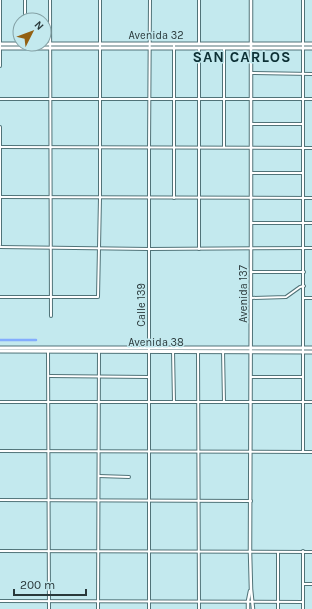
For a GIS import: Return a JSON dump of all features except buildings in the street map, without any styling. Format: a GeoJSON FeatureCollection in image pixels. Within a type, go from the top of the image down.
{"type":"FeatureCollection","features":[{"type":"Feature","properties":{"kind":"main road","name":"Avenida 32"},"geometry":{"type":"LineString","coordinates":[[100,46],[174,49],[250,43],[303,46],[312,48]]}},
{"type":"Feature","properties":{"kind":"main road","name":"Avenida 32"},"geometry":{"type":"LineString","coordinates":[[52,46],[174,44],[224,48],[250,48],[303,46],[312,44]]}},
{"type":"Feature","properties":{"kind":"main road","name":"Avenida 32"},"geometry":{"type":"LineString","coordinates":[[0,46],[12,45]]}},
{"type":"Feature","properties":{"kind":"main road","name":"Avenida 32"},"geometry":{"type":"LineString","coordinates":[[0,46],[12,46]]}},
{"type":"Feature","properties":{"kind":"main road","name":"Avenida 38"},"geometry":{"type":"LineString","coordinates":[[48,350],[303,350],[312,348]]}},
{"type":"Feature","properties":{"kind":"main road","name":"Avenida 38"},"geometry":{"type":"LineString","coordinates":[[0,349],[99,351],[251,350]]}},
{"type":"Feature","properties":{"kind":"main road","name":"Avenida 38"},"geometry":{"type":"LineString","coordinates":[[303,350],[312,352]]}},
{"type":"Feature","properties":{"kind":"street"},"geometry":{"type":"LineString","coordinates":[[0,0],[0,66]]}},
{"type":"Feature","properties":{"kind":"street"},"geometry":{"type":"LineString","coordinates":[[25,0],[25,12]]}},
{"type":"Feature","properties":{"kind":"street"},"geometry":{"type":"LineString","coordinates":[[50,0],[50,12]]}},
{"type":"Feature","properties":{"kind":"street"},"geometry":{"type":"LineString","coordinates":[[0,297],[98,297],[100,198],[100,0]]}},
{"type":"Feature","properties":{"kind":"street","name":"Calle 139"},"geometry":{"type":"LineString","coordinates":[[149,609],[148,377],[150,0]]}},
{"type":"Feature","properties":{"kind":"street"},"geometry":{"type":"LineString","coordinates":[[199,0],[199,249]]}},
{"type":"Feature","properties":{"kind":"street","name":"Avenida 137"},"geometry":{"type":"LineString","coordinates":[[250,0],[250,99],[252,124],[250,552],[253,609]]}},
{"type":"Feature","properties":{"kind":"street"},"geometry":{"type":"LineString","coordinates":[[303,0],[303,452]]}},
{"type":"Feature","properties":{"kind":"street"},"geometry":{"type":"LineString","coordinates":[[174,44],[174,198]]}},
{"type":"Feature","properties":{"kind":"street"},"geometry":{"type":"LineString","coordinates":[[224,48],[224,147]]}},
{"type":"Feature","properties":{"kind":"street"},"geometry":{"type":"LineString","coordinates":[[50,52],[50,316]]}},
{"type":"Feature","properties":{"kind":"street"},"geometry":{"type":"LineString","coordinates":[[250,73],[312,74]]}},
{"type":"Feature","properties":{"kind":"street"},"geometry":{"type":"LineString","coordinates":[[0,99],[312,99]]}},
{"type":"Feature","properties":{"kind":"street"},"geometry":{"type":"LineString","coordinates":[[252,124],[303,124]]}},
{"type":"Feature","properties":{"kind":"street"},"geometry":{"type":"LineString","coordinates":[[0,127],[0,246],[149,249],[312,248]]}},
{"type":"Feature","properties":{"kind":"street"},"geometry":{"type":"LineString","coordinates":[[0,147],[312,148]]}},
{"type":"Feature","properties":{"kind":"street"},"geometry":{"type":"LineString","coordinates":[[251,173],[302,173]]}},
{"type":"Feature","properties":{"kind":"street"},"geometry":{"type":"LineString","coordinates":[[0,197],[312,198]]}},
{"type":"Feature","properties":{"kind":"street"},"geometry":{"type":"LineString","coordinates":[[251,223],[312,223]]}},
{"type":"Feature","properties":{"kind":"street"},"geometry":{"type":"LineString","coordinates":[[251,272],[304,272]]}},
{"type":"Feature","properties":{"kind":"street"},"geometry":{"type":"LineString","coordinates":[[251,298],[286,297],[300,286],[304,286]]}},
{"type":"Feature","properties":{"kind":"street"},"geometry":{"type":"LineString","coordinates":[[304,298],[312,298]]}},
{"type":"Feature","properties":{"kind":"street"},"geometry":{"type":"LineString","coordinates":[[48,350],[49,609]]}},
{"type":"Feature","properties":{"kind":"street"},"geometry":{"type":"LineString","coordinates":[[98,609],[99,351]]}},
{"type":"Feature","properties":{"kind":"street"},"geometry":{"type":"LineString","coordinates":[[174,351],[174,402]]}},
{"type":"Feature","properties":{"kind":"street"},"geometry":{"type":"LineString","coordinates":[[198,351],[199,609]]}},
{"type":"Feature","properties":{"kind":"street"},"geometry":{"type":"LineString","coordinates":[[224,351],[224,402]]}},
{"type":"Feature","properties":{"kind":"street"},"geometry":{"type":"LineString","coordinates":[[49,376],[148,377]]}},
{"type":"Feature","properties":{"kind":"street"},"geometry":{"type":"LineString","coordinates":[[251,377],[303,377]]}},
{"type":"Feature","properties":{"kind":"street"},"geometry":{"type":"LineString","coordinates":[[0,402],[312,402]]}},
{"type":"Feature","properties":{"kind":"street"},"geometry":{"type":"LineString","coordinates":[[0,451],[312,452]]}},
{"type":"Feature","properties":{"kind":"street"},"geometry":{"type":"LineString","coordinates":[[99,476],[129,477]]}},
{"type":"Feature","properties":{"kind":"street"},"geometry":{"type":"LineString","coordinates":[[0,500],[199,502],[251,501]]}},
{"type":"Feature","properties":{"kind":"street"},"geometry":{"type":"LineString","coordinates":[[0,551],[312,552]]}},
{"type":"Feature","properties":{"kind":"street"},"geometry":{"type":"LineString","coordinates":[[278,552],[278,609]]}},
{"type":"Feature","properties":{"kind":"street"},"geometry":{"type":"LineString","coordinates":[[303,552],[303,609]]}},
{"type":"Feature","properties":{"kind":"street"},"geometry":{"type":"LineString","coordinates":[[303,584],[312,584]]}},
{"type":"Feature","properties":{"kind":"street","name":"Avenida 137"},"geometry":{"type":"LineString","coordinates":[[248,609],[251,589]]}},
{"type":"Feature","properties":{"kind":"street"},"geometry":{"type":"LineString","coordinates":[[0,601],[303,602]]}},
{"type":"Feature","properties":{"kind":"waterway"},"geometry":{"type":"LineString","coordinates":[[0,340],[36,340]]}},
{"type":"Feature","properties":{"kind":"district","name":"SAN CARLOS"},"geometry":{"type":"Point","coordinates":[242,57]}}]}
